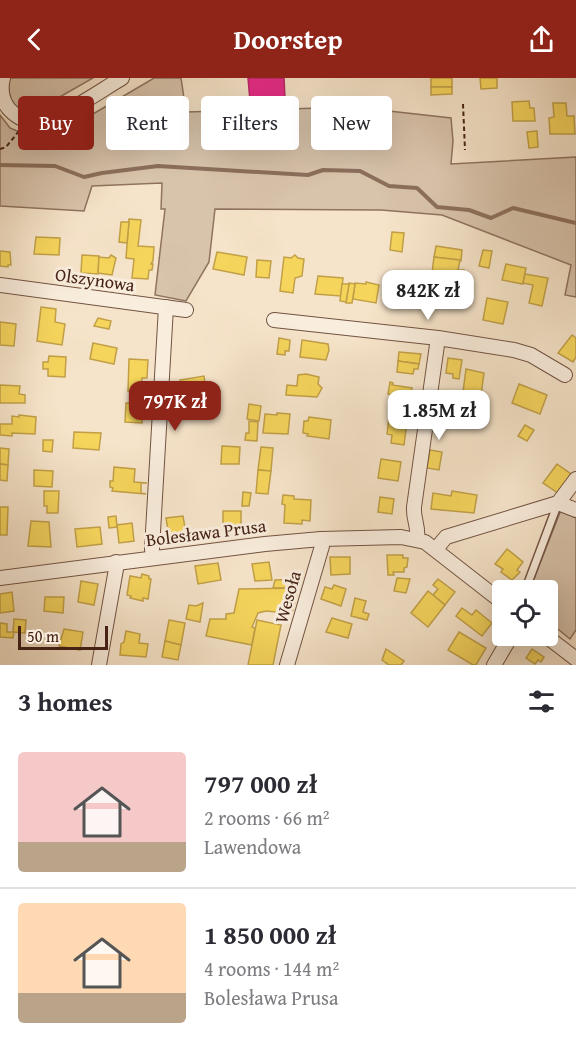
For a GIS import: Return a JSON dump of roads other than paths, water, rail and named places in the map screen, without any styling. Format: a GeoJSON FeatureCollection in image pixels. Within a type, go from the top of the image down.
{"type":"FeatureCollection","features":[{"type":"Feature","properties":{"kind":"street"},"geometry":{"type":"LineString","coordinates":[[3,78],[1,89],[7,107],[23,120],[35,122],[45,121],[122,78]]}},
{"type":"Feature","properties":{"kind":"street","name":"Olszynowa"},"geometry":{"type":"LineString","coordinates":[[0,285],[186,310]]}},
{"type":"Feature","properties":{"kind":"street"},"geometry":{"type":"LineString","coordinates":[[153,557],[166,308]]}},
{"type":"Feature","properties":{"kind":"street"},"geometry":{"type":"LineString","coordinates":[[273,320],[438,338],[514,350],[531,355],[565,375]]}},
{"type":"Feature","properties":{"kind":"street"},"geometry":{"type":"LineString","coordinates":[[417,538],[418,527],[414,507],[438,338]]}},
{"type":"Feature","properties":{"kind":"street"},"geometry":{"type":"LineString","coordinates":[[436,549],[446,537],[558,503],[576,479]]}},
{"type":"Feature","properties":{"kind":"street"},"geometry":{"type":"LineString","coordinates":[[558,503],[576,510]]}},
{"type":"Feature","properties":{"kind":"street","name":"Bolesława Prusa"},"geometry":{"type":"LineString","coordinates":[[0,578],[153,557],[321,539],[401,537],[417,538],[436,549],[492,594]]}},
{"type":"Feature","properties":{"kind":"street","name":"Wesoła"},"geometry":{"type":"LineString","coordinates":[[287,665],[322,546],[321,539]]}},
{"type":"Feature","properties":{"kind":"street"},"geometry":{"type":"LineString","coordinates":[[99,665],[117,570],[116,562]]}},
{"type":"Feature","properties":{"kind":"street"},"geometry":{"type":"LineString","coordinates":[[558,645],[576,659]]}},
{"type":"Feature","properties":{"kind":"street"},"geometry":{"type":"LineString","coordinates":[[494,665],[505,646]]}},
{"type":"Feature","properties":{"kind":"lane"},"geometry":{"type":"LineString","coordinates":[[529,580],[558,503]]}},
{"type":"Feature","properties":{"kind":"waterway"},"geometry":{"type":"LineString","coordinates":[[0,165],[55,166],[84,177],[158,166],[308,175],[323,170],[360,171],[389,186],[417,188],[437,207],[469,210],[491,218],[513,208],[576,223]]}}]}
